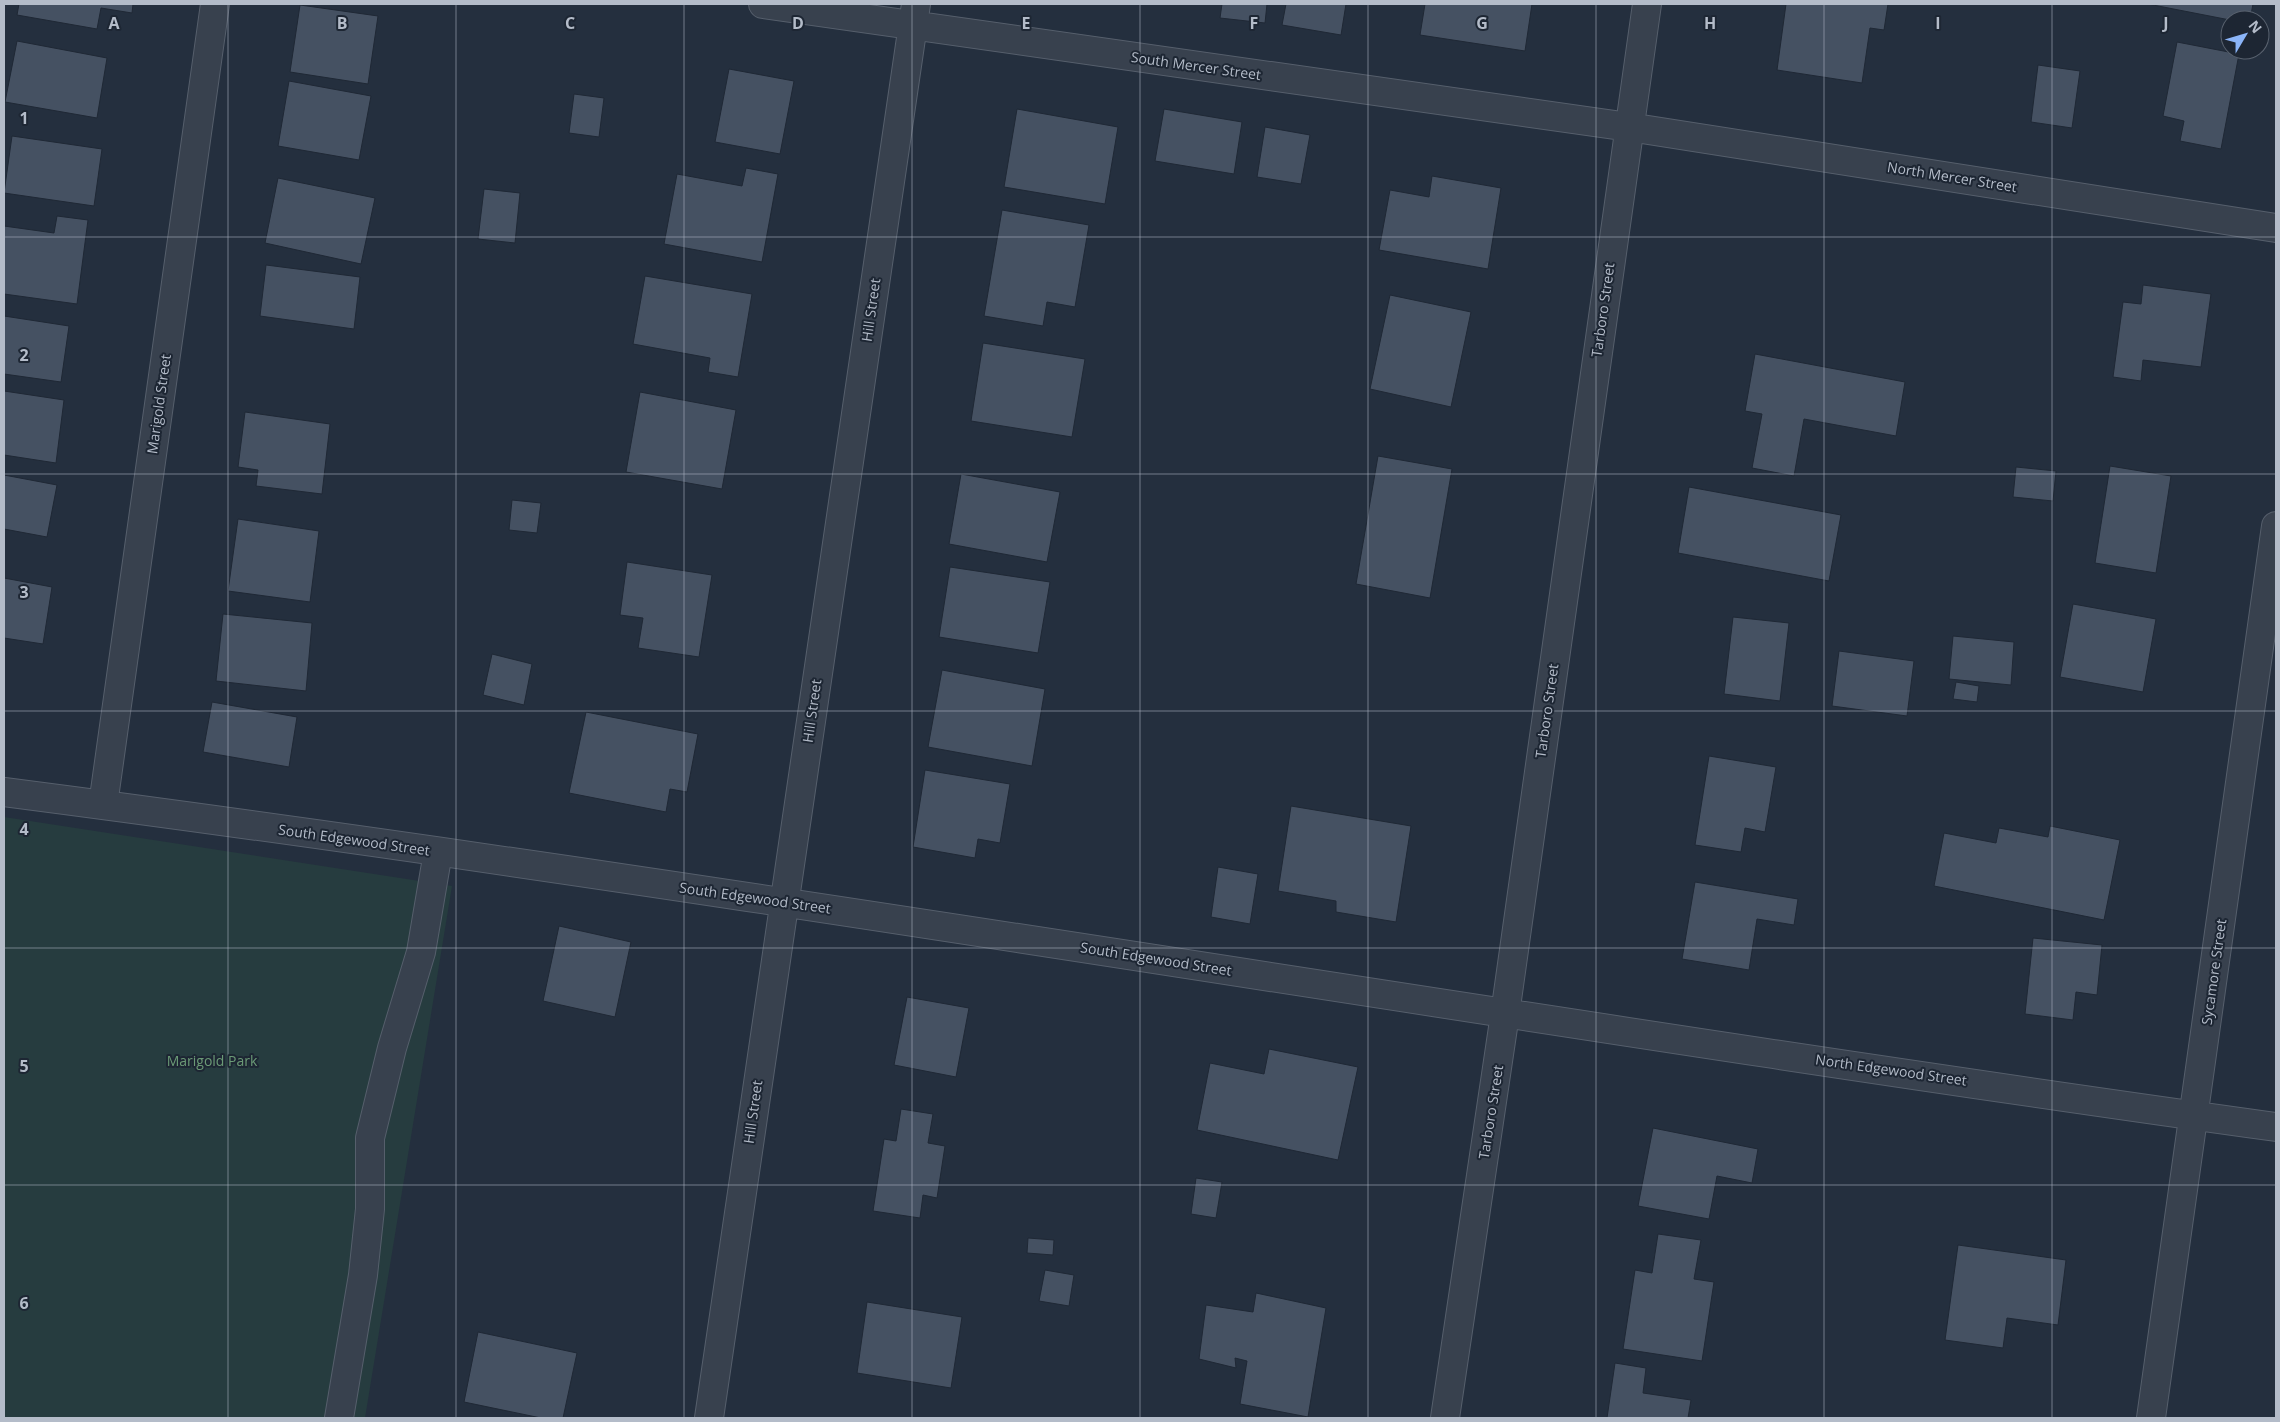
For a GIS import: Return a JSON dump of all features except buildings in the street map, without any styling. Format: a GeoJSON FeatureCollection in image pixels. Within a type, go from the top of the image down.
{"type":"FeatureCollection","features":[{"type":"Feature","properties":{"kind":"street","name":"Marigold Street"},"geometry":{"type":"LineString","coordinates":[[103,805],[215,4]]}},
{"type":"Feature","properties":{"kind":"street","name":"South Mercer Street"},"geometry":{"type":"LineString","coordinates":[[763,4],[915,15],[1629,127]]}},
{"type":"Feature","properties":{"kind":"street","name":"Tarboro Street"},"geometry":{"type":"LineString","coordinates":[[1445,1418],[1506,1014],[1647,4]]}},
{"type":"Feature","properties":{"kind":"street","name":"Hill Street"},"geometry":{"type":"LineString","coordinates":[[709,1418],[915,15]]}},
{"type":"Feature","properties":{"kind":"street","name":"North Mercer Street"},"geometry":{"type":"LineString","coordinates":[[1629,127],[2276,228]]}},
{"type":"Feature","properties":{"kind":"street","name":"Sycamore Street"},"geometry":{"type":"LineString","coordinates":[[2151,1418],[2276,526]]}},
{"type":"Feature","properties":{"kind":"street","name":"South Edgewood Street"},"geometry":{"type":"LineString","coordinates":[[4,792],[784,902],[1506,1014]]}},
{"type":"Feature","properties":{"kind":"street"},"geometry":{"type":"LineString","coordinates":[[339,1418],[363,1275],[370,1209],[370,1138],[392,1048],[422,952],[438,852]]}},
{"type":"Feature","properties":{"kind":"street","name":"North Edgewood Street"},"geometry":{"type":"LineString","coordinates":[[1506,1014],[2276,1127]]}},
{"type":"Feature","properties":{"kind":"green space","name":"Marigold Park"},"geometry":{"type":"Polygon","coordinates":[[[4,817],[452,886],[365,1418],[4,1418],[4,817]]]}}]}
